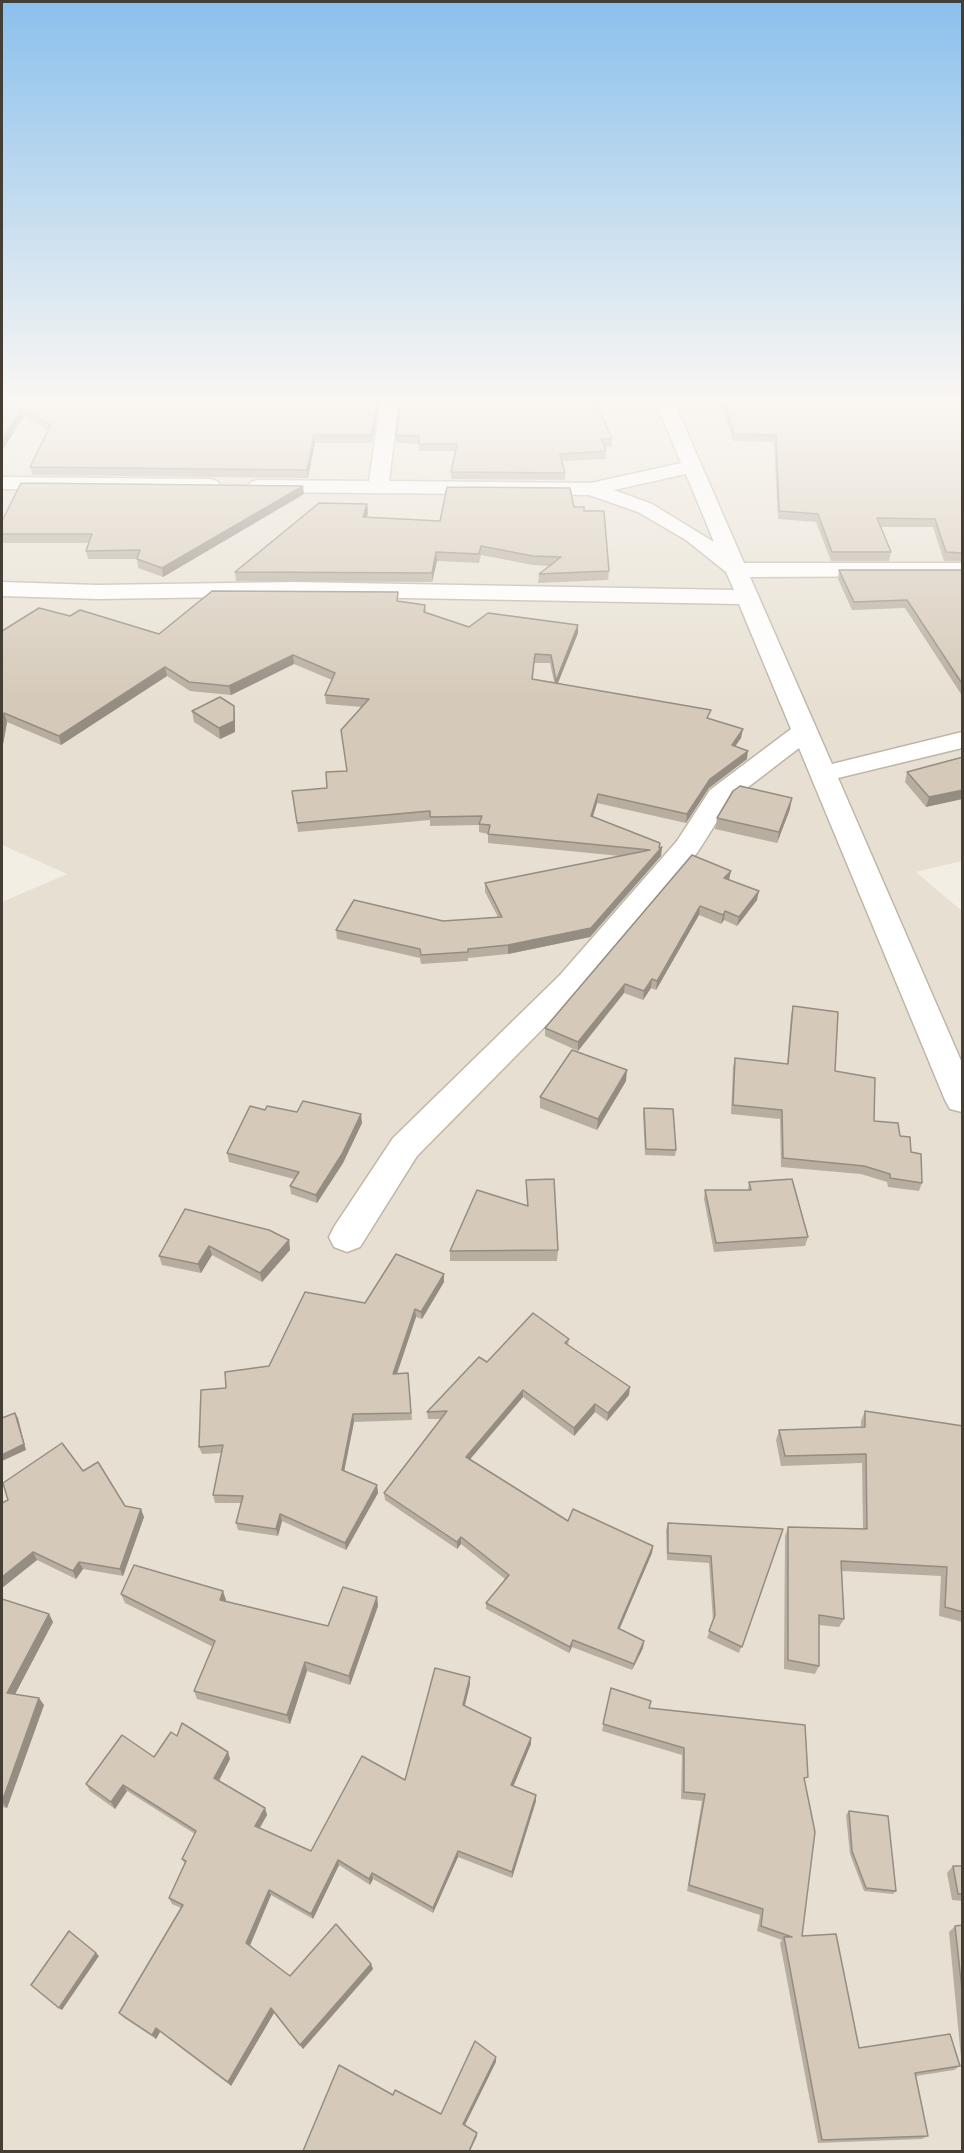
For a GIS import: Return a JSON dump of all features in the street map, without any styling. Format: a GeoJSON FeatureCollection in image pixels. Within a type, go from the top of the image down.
{"type":"FeatureCollection","features":[{"type":"Feature","properties":{"kind":"street"},"geometry":{"type":"LineString","coordinates":[[624,500],[645,508],[693,536],[736,570],[963,568]]}},
{"type":"Feature","properties":{"kind":"street"},"geometry":{"type":"LineString","coordinates":[[706,500],[963,1100]]}},
{"type":"Feature","properties":{"kind":"street"},"geometry":{"type":"LineString","coordinates":[[2,589],[98,592],[295,589],[748,597]]}},
{"type":"Feature","properties":{"kind":"street"},"geometry":{"type":"LineString","coordinates":[[347,1237],[405,1147],[571,982],[687,847],[720,796],[805,731]]}},
{"type":"Feature","properties":{"kind":"street"},"geometry":{"type":"LineString","coordinates":[[823,774],[963,740]]}},
{"type":"Feature","properties":{"kind":"shaded area"},"geometry":{"type":"Polygon","coordinates":[[[2,500],[962,500],[962,861],[916,872],[962,911],[962,2151],[2,2151],[2,902],[67,874],[2,845],[2,500]]]}},
{"type":"Feature","properties":{"kind":"building"},"geometry":{"type":"Polygon","coordinates":[[[12,500],[278,500],[162,568],[137,559],[140,550],[86,551],[92,534],[2,534],[2,521],[12,500]]]}},
{"type":"Feature","properties":{"kind":"building"},"geometry":{"type":"Polygon","coordinates":[[[444,500],[573,500],[574,507],[584,507],[584,511],[604,511],[609,571],[539,574],[561,557],[533,556],[481,546],[479,554],[436,552],[432,573],[235,572],[319,503],[367,504],[363,517],[440,521],[444,500]]]}},
{"type":"Feature","properties":{"kind":"building"},"geometry":{"type":"Polygon","coordinates":[[[779,500],[963,500],[963,553],[946,552],[935,519],[877,518],[891,552],[832,552],[818,514],[779,511],[779,500]]]}},
{"type":"Feature","properties":{"kind":"building"},"geometry":{"type":"Polygon","coordinates":[[[839,570],[963,570],[963,685],[907,600],[854,602],[839,570]]]}},
{"type":"Feature","properties":{"kind":"building"},"geometry":{"type":"Polygon","coordinates":[[[212,591],[398,592],[397,601],[425,605],[424,612],[469,627],[488,613],[578,625],[556,681],[551,655],[535,654],[532,679],[711,710],[707,718],[743,729],[732,745],[748,751],[710,779],[687,814],[598,794],[591,816],[660,843],[659,848],[662,847],[591,928],[508,945],[468,949],[468,952],[421,955],[420,949],[336,930],[354,900],[443,921],[502,917],[485,883],[650,850],[488,834],[490,825],[479,824],[482,816],[430,817],[430,811],[297,823],[292,791],[327,788],[326,772],[347,771],[341,730],[369,699],[325,695],[335,673],[293,655],[229,686],[189,682],[165,667],[59,736],[4,713],[2,728],[2,631],[39,608],[70,616],[80,610],[159,634],[212,591]]]}},
{"type":"Feature","properties":{"kind":"building"},"geometry":{"type":"Polygon","coordinates":[[[220,697],[234,706],[234,721],[219,728],[192,711],[220,697]]]}},
{"type":"Feature","properties":{"kind":"building"},"geometry":{"type":"Polygon","coordinates":[[[963,757],[963,790],[929,797],[907,772],[963,757]]]}},
{"type":"Feature","properties":{"kind":"building"},"geometry":{"type":"Polygon","coordinates":[[[740,786],[792,798],[779,832],[717,818],[733,791],[740,786]]]}},
{"type":"Feature","properties":{"kind":"building"},"geometry":{"type":"Polygon","coordinates":[[[692,855],[731,871],[724,878],[759,891],[739,917],[725,911],[723,915],[700,906],[657,981],[652,979],[644,991],[625,984],[578,1042],[545,1028],[692,855]]]}},
{"type":"Feature","properties":{"kind":"building"},"geometry":{"type":"Polygon","coordinates":[[[793,1006],[838,1012],[835,1071],[875,1078],[874,1121],[898,1123],[900,1136],[910,1137],[911,1152],[921,1154],[922,1183],[890,1178],[890,1174],[864,1166],[783,1158],[782,1110],[733,1105],[735,1058],[788,1064],[793,1006]]]}},
{"type":"Feature","properties":{"kind":"building"},"geometry":{"type":"Polygon","coordinates":[[[572,1050],[627,1070],[598,1119],[540,1097],[572,1050]]]}},
{"type":"Feature","properties":{"kind":"building"},"geometry":{"type":"Polygon","coordinates":[[[303,1101],[361,1114],[342,1154],[316,1195],[290,1186],[299,1172],[227,1153],[250,1106],[265,1110],[267,1106],[297,1112],[303,1101]]]}},
{"type":"Feature","properties":{"kind":"building"},"geometry":{"type":"Polygon","coordinates":[[[644,1108],[673,1109],[676,1150],[646,1149],[644,1108]]]}},
{"type":"Feature","properties":{"kind":"building"},"geometry":{"type":"Polygon","coordinates":[[[554,1179],[558,1250],[450,1251],[477,1190],[528,1206],[526,1180],[554,1179]]]}},
{"type":"Feature","properties":{"kind":"building"},"geometry":{"type":"Polygon","coordinates":[[[792,1179],[808,1237],[716,1243],[705,1190],[751,1190],[749,1182],[792,1179]]]}},
{"type":"Feature","properties":{"kind":"building"},"geometry":{"type":"Polygon","coordinates":[[[185,1209],[269,1230],[289,1240],[260,1273],[209,1246],[198,1264],[159,1256],[185,1209]]]}},
{"type":"Feature","properties":{"kind":"building"},"geometry":{"type":"Polygon","coordinates":[[[396,1254],[444,1274],[421,1312],[415,1309],[393,1374],[408,1373],[411,1413],[353,1414],[342,1470],[377,1485],[345,1543],[280,1514],[276,1529],[236,1523],[243,1496],[213,1495],[223,1445],[199,1447],[201,1390],[226,1388],[225,1372],[269,1366],[305,1292],[365,1303],[396,1254]]]}},
{"type":"Feature","properties":{"kind":"building"},"geometry":{"type":"Polygon","coordinates":[[[533,1313],[569,1339],[565,1343],[630,1387],[608,1413],[595,1404],[574,1428],[523,1390],[466,1457],[568,1521],[573,1509],[653,1546],[618,1628],[644,1641],[634,1664],[573,1640],[570,1647],[486,1603],[509,1575],[461,1537],[457,1542],[384,1493],[447,1411],[427,1412],[479,1357],[487,1362],[533,1313]]]}},
{"type":"Feature","properties":{"kind":"building"},"geometry":{"type":"Polygon","coordinates":[[[865,1411],[963,1426],[963,1612],[945,1607],[947,1567],[841,1561],[844,1619],[819,1615],[819,1666],[788,1660],[788,1527],[867,1529],[866,1454],[785,1456],[779,1430],[865,1427],[865,1411]]]}},
{"type":"Feature","properties":{"kind":"building"},"geometry":{"type":"Polygon","coordinates":[[[15,1413],[24,1444],[2,1455],[2,1418],[15,1413]]]}},
{"type":"Feature","properties":{"kind":"building"},"geometry":{"type":"Polygon","coordinates":[[[62,1443],[83,1471],[98,1462],[125,1506],[141,1509],[120,1569],[79,1562],[73,1571],[33,1552],[2,1577],[2,1503],[8,1500],[3,1483],[62,1443]]]}},
{"type":"Feature","properties":{"kind":"building"},"geometry":{"type":"Polygon","coordinates":[[[668,1523],[783,1529],[742,1647],[709,1631],[715,1615],[711,1556],[668,1553],[668,1523]]]}},
{"type":"Feature","properties":{"kind":"building"},"geometry":{"type":"Polygon","coordinates":[[[134,1565],[223,1591],[220,1600],[328,1626],[343,1587],[377,1597],[349,1676],[305,1662],[287,1715],[194,1691],[215,1641],[121,1594],[134,1565]]]}},
{"type":"Feature","properties":{"kind":"building"},"geometry":{"type":"Polygon","coordinates":[[[2,1599],[49,1614],[7,1693],[39,1698],[2,1802],[2,1599]]]}},
{"type":"Feature","properties":{"kind":"building"},"geometry":{"type":"Polygon","coordinates":[[[435,1668],[470,1677],[463,1705],[531,1738],[511,1785],[536,1795],[512,1872],[458,1851],[433,1908],[372,1873],[369,1879],[338,1860],[311,1914],[269,1890],[246,1943],[290,1976],[336,1924],[371,1964],[300,2045],[271,2008],[228,2082],[156,2028],[152,2035],[119,2013],[183,1905],[169,1898],[186,1861],[182,1859],[196,1831],[123,1785],[111,1802],[86,1784],[122,1735],[154,1757],[171,1732],[177,1736],[182,1723],[228,1752],[214,1778],[265,1808],[255,1826],[311,1851],[362,1756],[405,1780],[435,1668]]]}},
{"type":"Feature","properties":{"kind":"building"},"geometry":{"type":"Polygon","coordinates":[[[611,1688],[651,1701],[649,1708],[805,1725],[808,1777],[804,1778],[815,1832],[802,1936],[836,1934],[859,2048],[950,2034],[960,2066],[915,2073],[928,2136],[822,2140],[784,1937],[792,1937],[761,1926],[763,1909],[689,1885],[705,1794],[684,1792],[684,1748],[603,1724],[611,1688]]]}},
{"type":"Feature","properties":{"kind":"building"},"geometry":{"type":"Polygon","coordinates":[[[849,1811],[888,1816],[896,1891],[866,1888],[852,1851],[849,1811]]]}},
{"type":"Feature","properties":{"kind":"building"},"geometry":{"type":"Polygon","coordinates":[[[953,1866],[963,1866],[963,1894],[958,1894],[953,1866]]]}},
{"type":"Feature","properties":{"kind":"building"},"geometry":{"type":"Polygon","coordinates":[[[963,1925],[963,1999],[955,1926],[963,1925]]]}},
{"type":"Feature","properties":{"kind":"building"},"geometry":{"type":"Polygon","coordinates":[[[69,1931],[96,1953],[59,2008],[31,1985],[69,1931]]]}},
{"type":"Feature","properties":{"kind":"building"},"geometry":{"type":"Polygon","coordinates":[[[475,2041],[496,2057],[463,2124],[477,2133],[469,2151],[303,2151],[339,2065],[393,2095],[395,2090],[441,2114],[475,2041]]]}}]}
